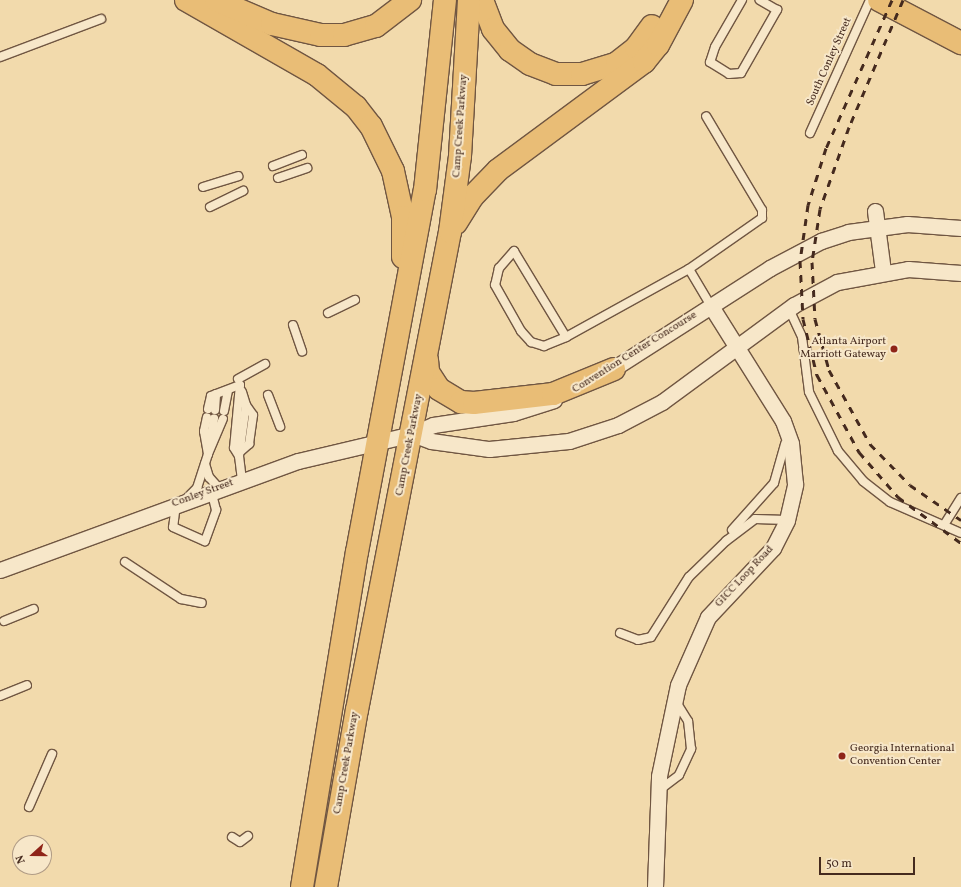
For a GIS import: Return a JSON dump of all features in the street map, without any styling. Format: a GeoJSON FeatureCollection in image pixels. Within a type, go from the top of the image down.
{"type":"FeatureCollection","features":[{"type":"Feature","properties":{"kind":"main road"},"geometry":{"type":"LineString","coordinates":[[186,0],[317,75],[356,107],[371,126],[393,171],[403,218],[400,330]]}},
{"type":"Feature","properties":{"kind":"main road"},"geometry":{"type":"LineString","coordinates":[[216,0],[272,24],[321,35],[344,35],[376,26],[410,0]]}},
{"type":"Feature","properties":{"kind":"main road"},"geometry":{"type":"LineString","coordinates":[[302,887],[378,440],[400,330],[431,149],[445,0]]}},
{"type":"Feature","properties":{"kind":"main road","name":"Camp Creek Parkway"},"geometry":{"type":"LineString","coordinates":[[326,887],[357,710],[427,358],[450,232],[460,156],[469,0]]}},
{"type":"Feature","properties":{"kind":"main road"},"geometry":{"type":"LineString","coordinates":[[482,0],[493,29],[510,50],[540,70],[570,75],[606,68],[627,56],[645,36],[666,0]]}},
{"type":"Feature","properties":{"kind":"main road"},"geometry":{"type":"LineString","coordinates":[[450,232],[472,197],[498,170],[644,62],[658,45],[682,0]]}},
{"type":"Feature","properties":{"kind":"main road"},"geometry":{"type":"LineString","coordinates":[[878,0],[961,43]]}},
{"type":"Feature","properties":{"kind":"main road"},"geometry":{"type":"LineString","coordinates":[[427,358],[428,372],[439,389],[461,402],[474,403],[553,394],[614,369]]}},
{"type":"Feature","properties":{"kind":"street"},"geometry":{"type":"LineString","coordinates":[[875,211],[884,271]]}},
{"type":"Feature","properties":{"kind":"street","name":"Convention Center Concourse"},"geometry":{"type":"LineString","coordinates":[[412,434],[433,425],[534,408],[575,391],[614,369],[794,254],[841,235],[877,227],[919,224],[961,228]]}},
{"type":"Feature","properties":{"kind":"street"},"geometry":{"type":"LineString","coordinates":[[412,434],[431,441],[489,449],[569,441],[640,414],[789,309],[837,282],[884,271],[935,269],[961,273]]}},
{"type":"Feature","properties":{"kind":"street","name":"GICC Loop Road"},"geometry":{"type":"LineString","coordinates":[[655,887],[658,792],[674,699],[687,660],[708,617],[773,548],[787,520],[795,484],[795,464],[783,421],[711,306]]}},
{"type":"Feature","properties":{"kind":"street","name":"Conley Street"},"geometry":{"type":"LineString","coordinates":[[0,570],[242,480],[378,440],[412,434]]}},
{"type":"Feature","properties":{"kind":"lane"},"geometry":{"type":"LineString","coordinates":[[742,0],[714,47],[710,62],[729,74],[741,73],[777,10],[760,0]]}},
{"type":"Feature","properties":{"kind":"lane","name":"South Conley Street"},"geometry":{"type":"LineString","coordinates":[[810,133],[870,0]]}},
{"type":"Feature","properties":{"kind":"lane"},"geometry":{"type":"LineString","coordinates":[[0,57],[101,19]]}},
{"type":"Feature","properties":{"kind":"lane"},"geometry":{"type":"LineString","coordinates":[[566,337],[514,251],[499,268],[496,285],[522,331],[531,342],[544,346],[566,337],[689,269],[762,218],[762,210],[706,116]]}},
{"type":"Feature","properties":{"kind":"lane"},"geometry":{"type":"LineString","coordinates":[[273,166],[302,155]]}},
{"type":"Feature","properties":{"kind":"lane"},"geometry":{"type":"LineString","coordinates":[[278,178],[307,168]]}},
{"type":"Feature","properties":{"kind":"lane"},"geometry":{"type":"LineString","coordinates":[[203,187],[238,176]]}},
{"type":"Feature","properties":{"kind":"lane"},"geometry":{"type":"LineString","coordinates":[[210,207],[243,191]]}},
{"type":"Feature","properties":{"kind":"lane"},"geometry":{"type":"LineString","coordinates":[[689,269],[711,306]]}},
{"type":"Feature","properties":{"kind":"lane"},"geometry":{"type":"LineString","coordinates":[[328,313],[355,300]]}},
{"type":"Feature","properties":{"kind":"lane"},"geometry":{"type":"LineString","coordinates":[[789,309],[802,337],[809,392],[838,451],[863,481],[890,502],[961,533]]}},
{"type":"Feature","properties":{"kind":"lane"},"geometry":{"type":"LineString","coordinates":[[293,325],[302,351]]}},
{"type":"Feature","properties":{"kind":"lane"},"geometry":{"type":"LineString","coordinates":[[208,454],[204,431],[211,414],[213,395],[228,390],[266,364]]}},
{"type":"Feature","properties":{"kind":"lane"},"geometry":{"type":"LineString","coordinates":[[239,382],[246,405],[239,456],[242,480]]}},
{"type":"Feature","properties":{"kind":"lane"},"geometry":{"type":"LineString","coordinates":[[239,382],[234,448],[239,456],[242,469],[261,474]]}},
{"type":"Feature","properties":{"kind":"lane"},"geometry":{"type":"LineString","coordinates":[[205,464],[215,489],[216,510],[205,541],[173,527],[180,502],[197,488],[208,454],[224,415],[228,390]]}},
{"type":"Feature","properties":{"kind":"lane"},"geometry":{"type":"LineString","coordinates":[[268,395],[280,427]]}},
{"type":"Feature","properties":{"kind":"lane"},"geometry":{"type":"LineString","coordinates":[[620,634],[638,640],[651,637],[677,593],[774,483],[785,453],[783,421]]}},
{"type":"Feature","properties":{"kind":"lane"},"geometry":{"type":"LineString","coordinates":[[944,525],[961,498]]}},
{"type":"Feature","properties":{"kind":"lane"},"geometry":{"type":"LineString","coordinates":[[706,559],[755,519],[787,520]]}},
{"type":"Feature","properties":{"kind":"lane"},"geometry":{"type":"LineString","coordinates":[[125,562],[181,599],[202,603]]}},
{"type":"Feature","properties":{"kind":"lane"},"geometry":{"type":"LineString","coordinates":[[4,621],[34,609]]}},
{"type":"Feature","properties":{"kind":"lane"},"geometry":{"type":"LineString","coordinates":[[0,696],[27,685]]}},
{"type":"Feature","properties":{"kind":"lane"},"geometry":{"type":"LineString","coordinates":[[658,792],[679,775],[691,749],[688,722],[674,699]]}},
{"type":"Feature","properties":{"kind":"lane"},"geometry":{"type":"LineString","coordinates":[[29,807],[52,754]]}},
{"type":"Feature","properties":{"kind":"lane"},"geometry":{"type":"LineString","coordinates":[[232,837],[240,842],[248,836]]}},
{"type":"Feature","properties":{"kind":"railway"},"geometry":{"type":"LineString","coordinates":[[892,0],[826,148],[808,205],[800,261],[803,319],[817,375],[859,452],[898,497],[961,543]]}},
{"type":"Feature","properties":{"kind":"railway"},"geometry":{"type":"LineString","coordinates":[[903,0],[849,127],[820,209],[812,262],[815,319],[829,370],[870,444],[910,485],[961,520]]}},
{"type":"Feature","properties":{"kind":"place","name":"Atlanta Airport Marriott Gateway"},"geometry":{"type":"Point","coordinates":[894,349]}},
{"type":"Feature","properties":{"kind":"place","name":"Georgia International Convention Center"},"geometry":{"type":"Point","coordinates":[842,756]}}]}
